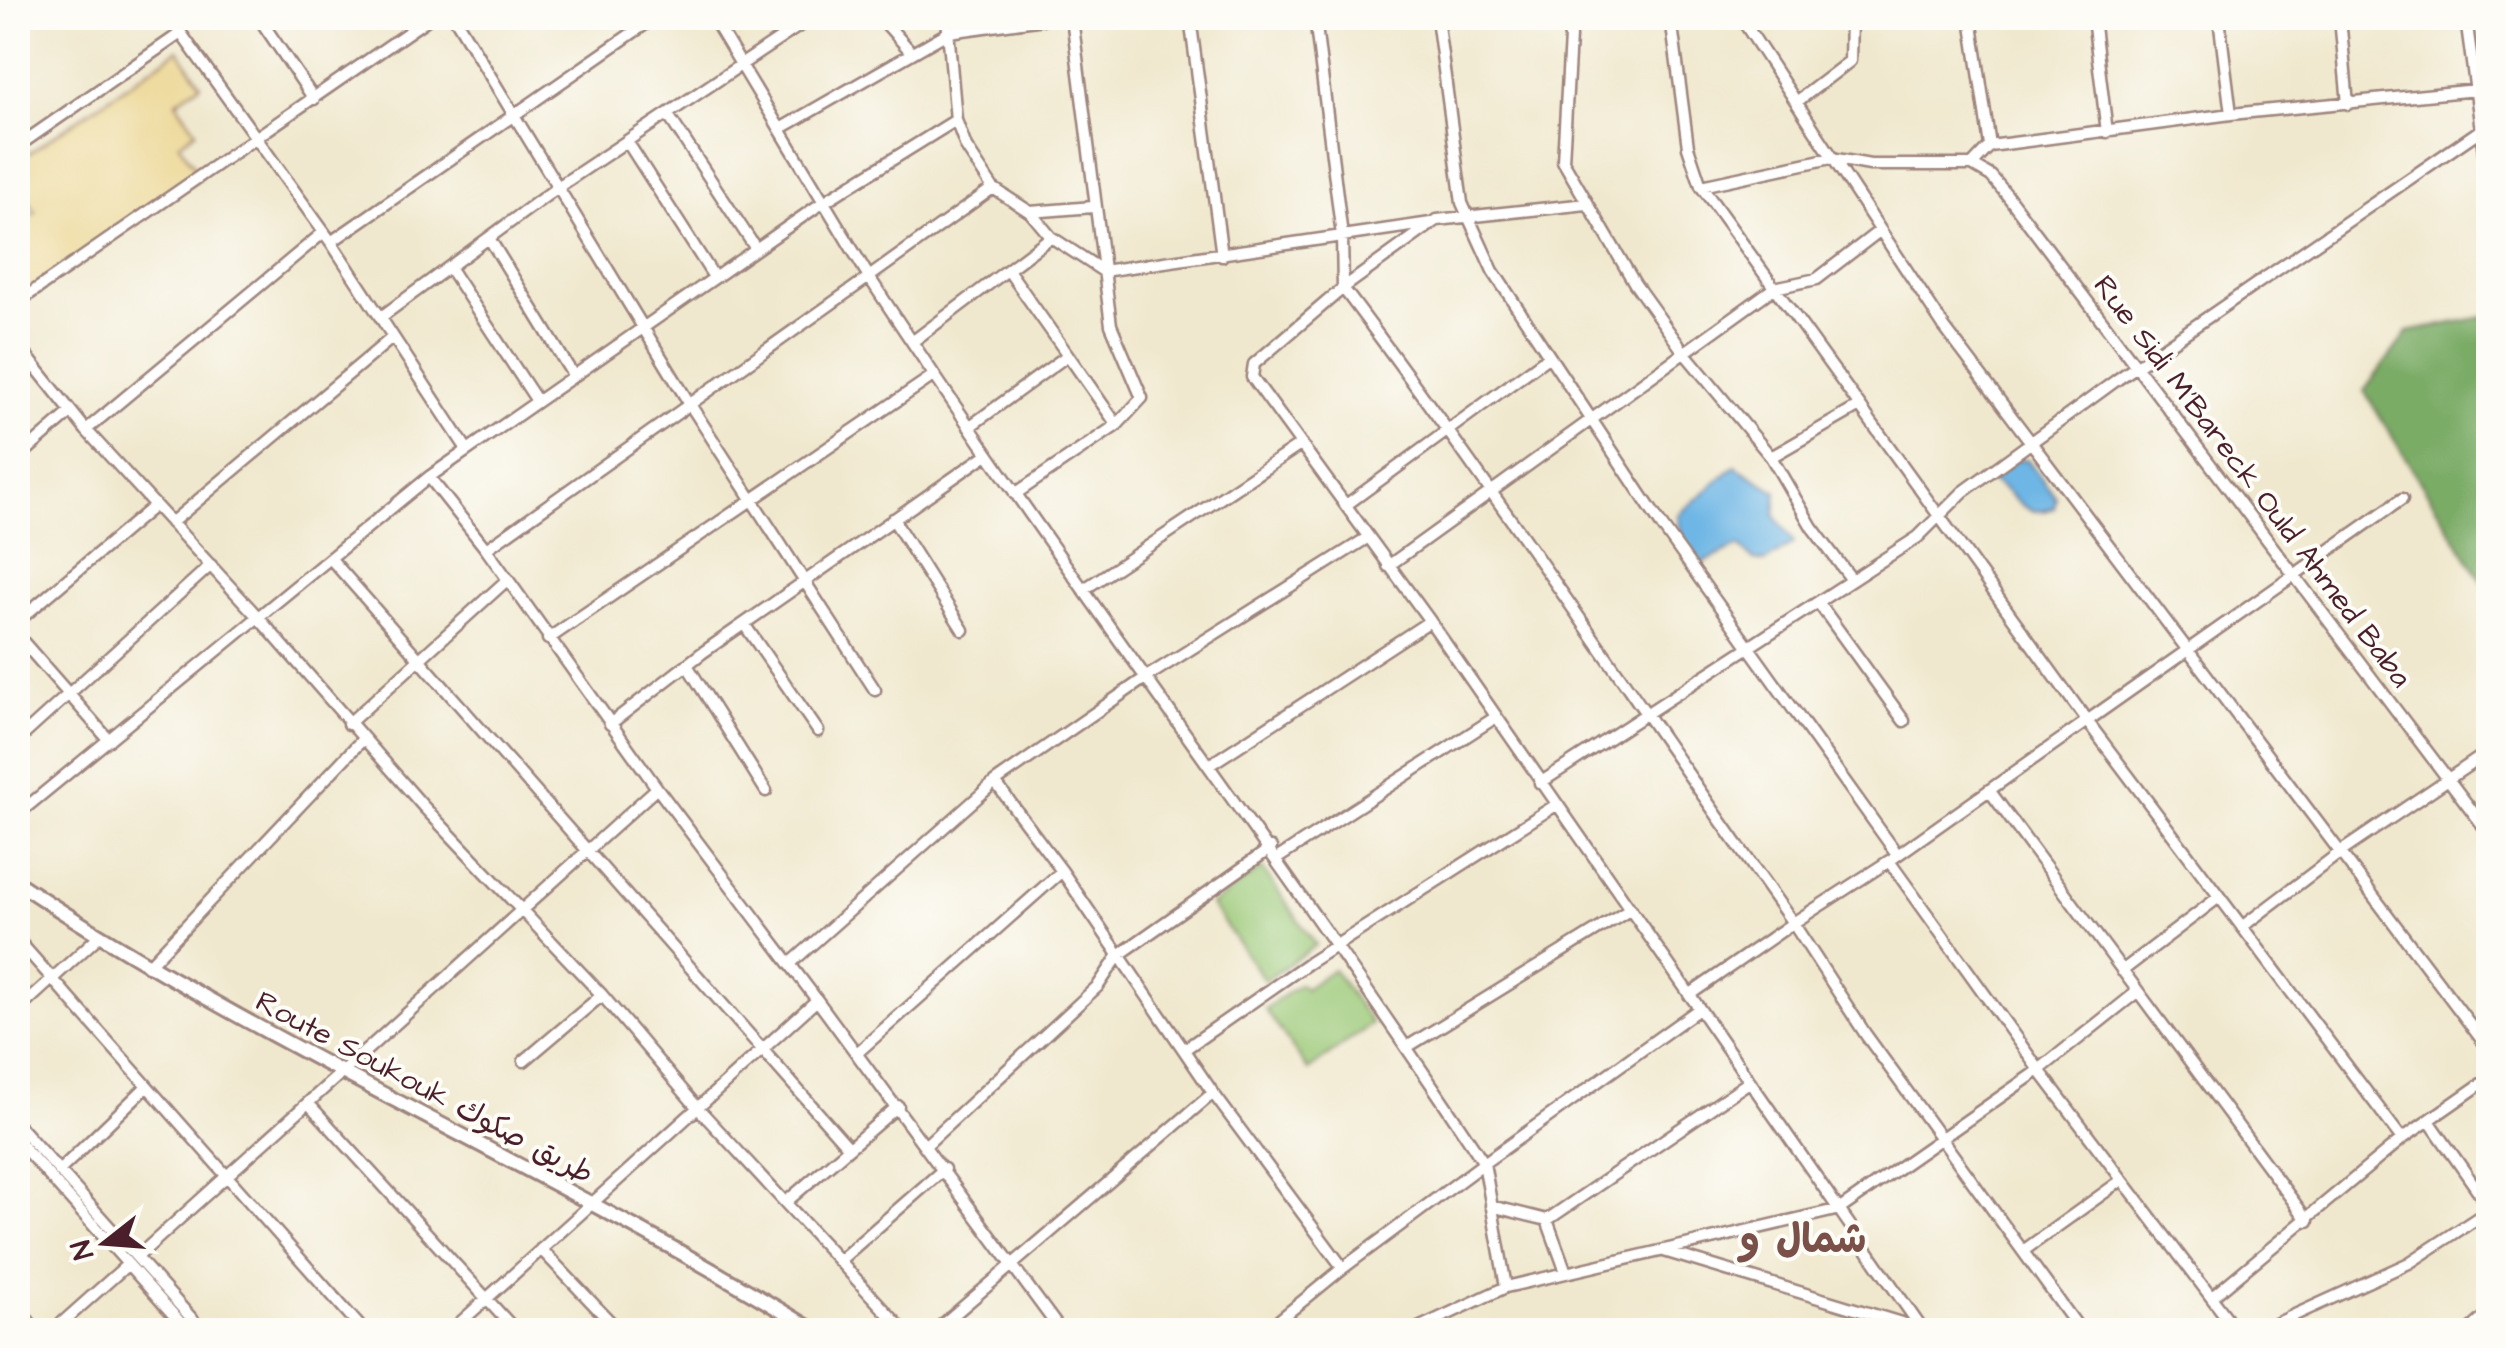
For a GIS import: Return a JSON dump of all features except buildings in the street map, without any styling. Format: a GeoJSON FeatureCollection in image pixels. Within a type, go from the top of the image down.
{"type":"FeatureCollection","features":[{"type":"Feature","properties":{"kind":"street"},"geometry":{"type":"LineString","coordinates":[[170,18],[328,237],[466,448]]}},
{"type":"Feature","properties":{"kind":"street"},"geometry":{"type":"LineString","coordinates":[[258,18],[314,99]]}},
{"type":"Feature","properties":{"kind":"street"},"geometry":{"type":"LineString","coordinates":[[18,302],[425,18]]}},
{"type":"Feature","properties":{"kind":"street"},"geometry":{"type":"LineString","coordinates":[[455,18],[689,404],[875,690]]}},
{"type":"Feature","properties":{"kind":"street"},"geometry":{"type":"LineString","coordinates":[[86,430],[328,237],[654,18]]}},
{"type":"Feature","properties":{"kind":"street"},"geometry":{"type":"LineString","coordinates":[[713,18],[743,63],[822,203],[986,455],[1086,588],[1274,853],[1484,1164],[1506,1287]]}},
{"type":"Feature","properties":{"kind":"street"},"geometry":{"type":"LineString","coordinates":[[381,317],[558,186],[811,18]]}},
{"type":"Feature","properties":{"kind":"street"},"geometry":{"type":"LineString","coordinates":[[880,18],[912,53]]}},
{"type":"Feature","properties":{"kind":"street"},"geometry":{"type":"LineString","coordinates":[[946,18],[956,120],[966,147],[993,188],[1030,212],[1051,237],[1103,271],[1466,216],[1587,204]]}},
{"type":"Feature","properties":{"kind":"street"},"geometry":{"type":"LineString","coordinates":[[780,129],[949,32],[1052,18]]}},
{"type":"Feature","properties":{"kind":"street"},"geometry":{"type":"LineString","coordinates":[[1015,494],[1117,425],[1142,398],[1142,389],[1114,338],[1093,207],[1072,18]]}},
{"type":"Feature","properties":{"kind":"street"},"geometry":{"type":"LineString","coordinates":[[1190,18],[1222,256]]}},
{"type":"Feature","properties":{"kind":"street"},"geometry":{"type":"LineString","coordinates":[[1315,18],[1342,236],[1344,288],[1450,430],[1644,715],[1793,923],[1866,1036],[2080,1330]]}},
{"type":"Feature","properties":{"kind":"street"},"geometry":{"type":"LineString","coordinates":[[1437,18],[1466,216],[1493,271],[1590,419],[2039,1070],[2236,1330]]}},
{"type":"Feature","properties":{"kind":"street"},"geometry":{"type":"LineString","coordinates":[[1566,18],[1570,37],[1563,161],[1683,351],[1771,457],[1812,528],[1852,580]]}},
{"type":"Feature","properties":{"kind":"street"},"geometry":{"type":"LineString","coordinates":[[1670,18],[1688,147],[1701,186],[2087,721],[2402,1139]]}},
{"type":"Feature","properties":{"kind":"street"},"geometry":{"type":"LineString","coordinates":[[1741,18],[1798,100],[1878,232],[2030,444],[2342,850],[2488,1048]]}},
{"type":"Feature","properties":{"kind":"street"},"geometry":{"type":"LineString","coordinates":[[1798,100],[1850,61],[1852,18]]}},
{"type":"Feature","properties":{"kind":"street"},"geometry":{"type":"LineString","coordinates":[[1971,18],[1990,146]]}},
{"type":"Feature","properties":{"kind":"street"},"geometry":{"type":"LineString","coordinates":[[2093,18],[2107,132]]}},
{"type":"Feature","properties":{"kind":"street"},"geometry":{"type":"LineString","coordinates":[[2218,18],[2230,114]]}},
{"type":"Feature","properties":{"kind":"street"},"geometry":{"type":"LineString","coordinates":[[2340,18],[2348,104]]}},
{"type":"Feature","properties":{"kind":"street"},"geometry":{"type":"LineString","coordinates":[[2466,18],[2476,90],[2484,110],[2482,129],[2488,182]]}},
{"type":"Feature","properties":{"kind":"street"},"geometry":{"type":"LineString","coordinates":[[18,146],[181,33]]}},
{"type":"Feature","properties":{"kind":"street"},"geometry":{"type":"LineString","coordinates":[[1701,186],[1831,158],[1870,165],[1972,165],[1990,146],[2230,114],[2476,90]]}},
{"type":"Feature","properties":{"kind":"street"},"geometry":{"type":"LineString","coordinates":[[668,114],[756,249]]}},
{"type":"Feature","properties":{"kind":"street"},"geometry":{"type":"LineString","coordinates":[[18,814],[466,448],[822,203],[956,120]]}},
{"type":"Feature","properties":{"kind":"street"},"geometry":{"type":"LineString","coordinates":[[1540,783],[1918,537],[1938,514],[2030,444],[2482,129]]}},
{"type":"Feature","properties":{"kind":"street"},"geometry":{"type":"LineString","coordinates":[[628,143],[714,277]]}},
{"type":"Feature","properties":{"kind":"street","name":"Rue Sidi M'Bareck Ould Ahmed Baba"},"geometry":{"type":"LineString","coordinates":[[1972,165],[1991,176],[2007,195],[2488,832]]}},
{"type":"Feature","properties":{"kind":"street"},"geometry":{"type":"LineString","coordinates":[[486,549],[993,188]]}},
{"type":"Feature","properties":{"kind":"street"},"geometry":{"type":"LineString","coordinates":[[1030,212],[1093,207]]}},
{"type":"Feature","properties":{"kind":"street"},"geometry":{"type":"LineString","coordinates":[[1432,222],[1344,288],[1252,370],[1252,378],[1430,621],[1924,1330]]}},
{"type":"Feature","properties":{"kind":"street"},"geometry":{"type":"LineString","coordinates":[[1388,566],[1774,288],[1817,278],[1878,232]]}},
{"type":"Feature","properties":{"kind":"street"},"geometry":{"type":"LineString","coordinates":[[912,342],[1051,237]]}},
{"type":"Feature","properties":{"kind":"street"},"geometry":{"type":"LineString","coordinates":[[489,238],[573,375]]}},
{"type":"Feature","properties":{"kind":"street"},"geometry":{"type":"LineString","coordinates":[[448,267],[537,401]]}},
{"type":"Feature","properties":{"kind":"street"},"geometry":{"type":"LineString","coordinates":[[1008,270],[1117,425]]}},
{"type":"Feature","properties":{"kind":"street"},"geometry":{"type":"LineString","coordinates":[[171,524],[392,337]]}},
{"type":"Feature","properties":{"kind":"street"},"geometry":{"type":"LineString","coordinates":[[18,345],[86,430],[258,616],[348,724],[602,995],[696,1106],[903,1330]]}},
{"type":"Feature","properties":{"kind":"street"},"geometry":{"type":"LineString","coordinates":[[968,427],[1068,355]]}},
{"type":"Feature","properties":{"kind":"street"},"geometry":{"type":"LineString","coordinates":[[1346,505],[1548,357]]}},
{"type":"Feature","properties":{"kind":"street"},"geometry":{"type":"LineString","coordinates":[[548,639],[933,376]]}},
{"type":"Feature","properties":{"kind":"street"},"geometry":{"type":"LineString","coordinates":[[1771,457],[1858,407]]}},
{"type":"Feature","properties":{"kind":"street"},"geometry":{"type":"LineString","coordinates":[[18,458],[71,412]]}},
{"type":"Feature","properties":{"kind":"street"},"geometry":{"type":"LineString","coordinates":[[1086,588],[1300,444]]}},
{"type":"Feature","properties":{"kind":"street"},"geometry":{"type":"LineString","coordinates":[[610,724],[804,581],[986,455]]}},
{"type":"Feature","properties":{"kind":"street"},"geometry":{"type":"LineString","coordinates":[[429,477],[486,549],[610,724],[898,1106],[1060,1330]]}},
{"type":"Feature","properties":{"kind":"street"},"geometry":{"type":"LineString","coordinates":[[1689,995],[1893,858],[2402,499]]}},
{"type":"Feature","properties":{"kind":"street"},"geometry":{"type":"LineString","coordinates":[[18,621],[154,506]]}},
{"type":"Feature","properties":{"kind":"street"},"geometry":{"type":"LineString","coordinates":[[893,519],[963,630]]}},
{"type":"Feature","properties":{"kind":"street"},"geometry":{"type":"LineString","coordinates":[[791,963],[995,782],[1148,676],[1367,538]]}},
{"type":"Feature","properties":{"kind":"street"},"geometry":{"type":"LineString","coordinates":[[331,559],[850,1148]]}},
{"type":"Feature","properties":{"kind":"street"},"geometry":{"type":"LineString","coordinates":[[18,740],[211,564]]}},
{"type":"Feature","properties":{"kind":"street"},"geometry":{"type":"LineString","coordinates":[[348,724],[418,656],[507,580]]}},
{"type":"Feature","properties":{"kind":"street"},"geometry":{"type":"LineString","coordinates":[[1818,602],[1904,721]]}},
{"type":"Feature","properties":{"kind":"street"},"geometry":{"type":"LineString","coordinates":[[1211,764],[1430,621]]}},
{"type":"Feature","properties":{"kind":"street"},"geometry":{"type":"LineString","coordinates":[[744,624],[818,731]]}},
{"type":"Feature","properties":{"kind":"street"},"geometry":{"type":"LineString","coordinates":[[18,636],[109,740]]}},
{"type":"Feature","properties":{"kind":"street"},"geometry":{"type":"LineString","coordinates":[[687,665],[766,790]]}},
{"type":"Feature","properties":{"kind":"street"},"geometry":{"type":"LineString","coordinates":[[926,1144],[1107,977],[1118,955],[1274,853],[1496,717]]}},
{"type":"Feature","properties":{"kind":"street"},"geometry":{"type":"LineString","coordinates":[[148,966],[364,739]]}},
{"type":"Feature","properties":{"kind":"street"},"geometry":{"type":"LineString","coordinates":[[2243,926],[2342,850],[2488,752]]}},
{"type":"Feature","properties":{"kind":"street"},"geometry":{"type":"LineString","coordinates":[[995,782],[1062,871],[1213,1093],[1343,1268]]}},
{"type":"Feature","properties":{"kind":"street"},"geometry":{"type":"LineString","coordinates":[[54,1330],[658,788]]}},
{"type":"Feature","properties":{"kind":"street"},"geometry":{"type":"LineString","coordinates":[[1990,790],[2308,1222]]}},
{"type":"Feature","properties":{"kind":"street"},"geometry":{"type":"LineString","coordinates":[[1184,1049],[1556,805]]}},
{"type":"Feature","properties":{"kind":"street"},"geometry":{"type":"LineString","coordinates":[[857,1053],[1062,871]]}},
{"type":"Feature","properties":{"kind":"street","name":"Route Soukouk طريق صكوك"},"geometry":{"type":"LineString","coordinates":[[18,883],[98,937],[338,1073],[592,1202],[813,1330]]}},
{"type":"Feature","properties":{"kind":"street"},"geometry":{"type":"LineString","coordinates":[[2122,971],[2219,897]]}},
{"type":"Feature","properties":{"kind":"street"},"geometry":{"type":"LineString","coordinates":[[1407,1047],[1631,909]]}},
{"type":"Feature","properties":{"kind":"street"},"geometry":{"type":"LineString","coordinates":[[18,1010],[98,937]]}},
{"type":"Feature","properties":{"kind":"street"},"geometry":{"type":"LineString","coordinates":[[18,940],[363,1330]]}},
{"type":"Feature","properties":{"kind":"street"},"geometry":{"type":"LineString","coordinates":[[1414,1330],[1433,1326],[1506,1287],[1840,1209],[2039,1070],[2137,992]]}},
{"type":"Feature","properties":{"kind":"street"},"geometry":{"type":"LineString","coordinates":[[524,1060],[602,995]]}},
{"type":"Feature","properties":{"kind":"street"},"geometry":{"type":"LineString","coordinates":[[452,1330],[818,1000]]}},
{"type":"Feature","properties":{"kind":"street"},"geometry":{"type":"LineString","coordinates":[[1275,1328],[1343,1268],[1700,1009]]}},
{"type":"Feature","properties":{"kind":"street"},"geometry":{"type":"LineString","coordinates":[[2212,1297],[2308,1222],[2402,1139],[2488,1079]]}},
{"type":"Feature","properties":{"kind":"street"},"geometry":{"type":"LineString","coordinates":[[1492,1206],[1547,1220],[1749,1082]]}},
{"type":"Feature","properties":{"kind":"street"},"geometry":{"type":"LineString","coordinates":[[59,1171],[146,1086]]}},
{"type":"Feature","properties":{"kind":"street"},"geometry":{"type":"LineString","coordinates":[[936,1330],[1213,1093]]}},
{"type":"Feature","properties":{"kind":"street"},"geometry":{"type":"LineString","coordinates":[[309,1104],[514,1330]]}},
{"type":"Feature","properties":{"kind":"street"},"geometry":{"type":"LineString","coordinates":[[786,1202],[898,1106]]}},
{"type":"Feature","properties":{"kind":"street"},"geometry":{"type":"LineString","coordinates":[[2262,1330],[2409,1262],[2488,1208],[2430,1122]]}},
{"type":"Feature","properties":{"kind":"street"},"geometry":{"type":"LineString","coordinates":[[18,1125],[187,1330]]}},
{"type":"Feature","properties":{"kind":"street"},"geometry":{"type":"LineString","coordinates":[[18,1141],[202,1330]]}},
{"type":"Feature","properties":{"kind":"street"},"geometry":{"type":"LineString","coordinates":[[840,1260],[944,1169]]}},
{"type":"Feature","properties":{"kind":"street"},"geometry":{"type":"LineString","coordinates":[[2023,1252],[2122,1180]]}},
{"type":"Feature","properties":{"kind":"street"},"geometry":{"type":"LineString","coordinates":[[1547,1220],[1566,1272]]}},
{"type":"Feature","properties":{"kind":"street"},"geometry":{"type":"LineString","coordinates":[[541,1249],[611,1328]]}},
{"type":"Feature","properties":{"kind":"street"},"geometry":{"type":"LineString","coordinates":[[1661,1250],[1924,1330]]}},
{"type":"Feature","properties":{"kind":"street"},"geometry":{"type":"LineString","coordinates":[[18,1308],[36,1330]]}},
{"type":"Feature","properties":{"kind":"street"},"geometry":{"type":"LineString","coordinates":[[2470,1330],[2488,1314]]}},
{"type":"Feature","properties":{"kind":"green space"},"geometry":{"type":"Polygon","coordinates":[[[2488,316],[2488,591],[2364,391],[2408,332],[2488,316]]]}},
{"type":"Feature","properties":{"kind":"green space"},"geometry":{"type":"Polygon","coordinates":[[[1262,868],[1316,945],[1265,981],[1211,905],[1262,868]]]}},
{"type":"Feature","properties":{"kind":"green space"},"geometry":{"type":"Polygon","coordinates":[[[1333,969],[1372,1024],[1308,1070],[1265,1009],[1300,984],[1305,989],[1333,969]]]}},
{"type":"Feature","properties":{"kind":"sand"},"geometry":{"type":"Polygon","coordinates":[[[178,50],[201,84],[176,102],[196,131],[179,144],[201,176],[18,302],[18,225],[36,212],[18,184],[18,161],[178,50]]]}},
{"type":"Feature","properties":{"kind":"water"},"geometry":{"type":"Polygon","coordinates":[[[2027,459],[2056,498],[2054,508],[2033,511],[1990,480],[2015,460],[2027,459]]]}},
{"type":"Feature","properties":{"kind":"water"},"geometry":{"type":"Polygon","coordinates":[[[1735,466],[1777,492],[1775,516],[1794,543],[1765,562],[1754,560],[1739,546],[1696,566],[1682,546],[1678,515],[1735,466]]]}},
{"type":"Feature","properties":{"kind":"district","name":"شمال و"},"geometry":{"type":"Point","coordinates":[1803,1238]}}]}
